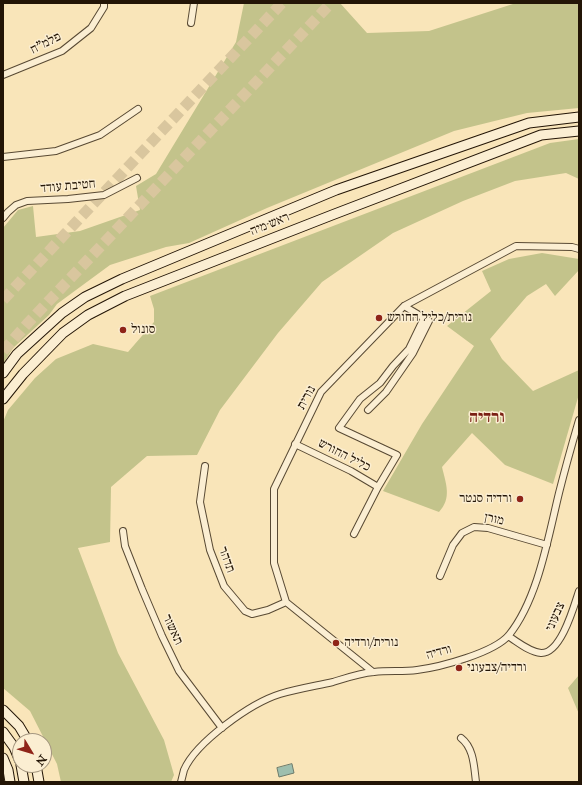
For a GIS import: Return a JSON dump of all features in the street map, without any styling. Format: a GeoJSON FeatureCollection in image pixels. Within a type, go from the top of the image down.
{"type":"FeatureCollection","features":[{"type":"Feature","properties":{"kind":"street","name":"פלמ\"ח"},"geometry":{"type":"LineString","coordinates":[[3,75],[62,51],[91,28],[104,7],[104,3]]}},
{"type":"Feature","properties":{"kind":"street"},"geometry":{"type":"LineString","coordinates":[[191,23],[194,3]]}},
{"type":"Feature","properties":{"kind":"street"},"geometry":{"type":"LineString","coordinates":[[3,157],[56,152],[100,135],[138,109]]}},
{"type":"Feature","properties":{"kind":"street","name":"ראש מיה"},"geometry":{"type":"LineString","coordinates":[[3,373],[17,354],[62,313],[85,297],[122,280],[336,190],[529,123],[579,117]]}},
{"type":"Feature","properties":{"kind":"street","name":"ראש מיה"},"geometry":{"type":"LineString","coordinates":[[3,399],[23,374],[63,333],[88,316],[126,296],[541,135],[579,131]]}},
{"type":"Feature","properties":{"kind":"street","name":"חטיבת עודד"},"geometry":{"type":"LineString","coordinates":[[3,218],[16,205],[27,201],[104,195],[137,178]]}},
{"type":"Feature","properties":{"kind":"street","name":"נורית"},"geometry":{"type":"LineString","coordinates":[[286,602],[274,562],[274,489],[321,392],[404,306],[516,246],[572,247],[579,249]]}},
{"type":"Feature","properties":{"kind":"street"},"geometry":{"type":"LineString","coordinates":[[368,410],[386,392],[413,353],[429,321],[404,306]]}},
{"type":"Feature","properties":{"kind":"street"},"geometry":{"type":"LineString","coordinates":[[378,487],[397,455],[339,428],[360,399],[380,383],[409,349],[424,318]]}},
{"type":"Feature","properties":{"kind":"street","name":"ורדיה"},"geometry":{"type":"LineString","coordinates":[[181,782],[184,770],[193,757],[222,728],[248,709],[279,695],[373,672],[416,670],[440,665],[471,656],[494,647],[508,636],[520,619],[527,605],[547,545],[566,464],[579,420]]}},
{"type":"Feature","properties":{"kind":"street","name":"כליל החורש"},"geometry":{"type":"LineString","coordinates":[[295,444],[351,471],[378,487],[354,534]]}},
{"type":"Feature","properties":{"kind":"street","name":"תדהר"},"geometry":{"type":"LineString","coordinates":[[205,466],[200,502],[210,550],[224,586],[245,611],[252,614],[268,610],[286,602]]}},
{"type":"Feature","properties":{"kind":"street","name":"מורן"},"geometry":{"type":"LineString","coordinates":[[440,576],[453,545],[462,532],[474,527],[488,528],[547,545]]}},
{"type":"Feature","properties":{"kind":"street","name":"תאשור"},"geometry":{"type":"LineString","coordinates":[[123,530],[125,546],[142,590],[179,672],[222,728]]}},
{"type":"Feature","properties":{"kind":"street","name":"צבעוני"},"geometry":{"type":"LineString","coordinates":[[508,636],[531,650],[543,653],[549,651],[560,639],[579,592]]}},
{"type":"Feature","properties":{"kind":"street"},"geometry":{"type":"LineString","coordinates":[[286,602],[373,672]]}},
{"type":"Feature","properties":{"kind":"street"},"geometry":{"type":"LineString","coordinates":[[3,710],[19,726],[23,733]]}},
{"type":"Feature","properties":{"kind":"street"},"geometry":{"type":"LineString","coordinates":[[3,732],[12,744]]}},
{"type":"Feature","properties":{"kind":"street"},"geometry":{"type":"LineString","coordinates":[[461,738],[466,742],[472,755],[476,782]]}},
{"type":"Feature","properties":{"kind":"street"},"geometry":{"type":"LineString","coordinates":[[3,758],[8,770],[10,782]]}},
{"type":"Feature","properties":{"kind":"green space"},"geometry":{"type":"Polygon","coordinates":[[[244,3],[340,3],[367,33],[429,31],[516,3],[579,3],[579,108],[527,113],[454,131],[267,208],[189,243],[166,247],[110,265],[57,304],[49,315],[13,348],[3,364],[3,228],[18,210],[33,206],[36,237],[80,231],[140,210],[136,186],[156,174],[236,42],[244,3]]]}},
{"type":"Feature","properties":{"kind":"green space"},"geometry":{"type":"Polygon","coordinates":[[[579,139],[579,179],[566,173],[515,181],[463,201],[393,233],[322,282],[278,333],[220,410],[197,455],[147,456],[111,487],[110,542],[78,548],[118,653],[164,740],[174,775],[171,782],[61,782],[57,764],[52,754],[52,733],[41,733],[30,711],[3,688],[3,422],[8,410],[35,378],[56,359],[93,344],[128,352],[154,322],[154,309],[150,296],[550,143],[579,139]]]}},
{"type":"Feature","properties":{"kind":"green space"},"geometry":{"type":"Polygon","coordinates":[[[542,253],[579,259],[579,270],[555,296],[546,284],[527,296],[490,339],[502,359],[533,391],[579,370],[579,394],[553,484],[505,465],[472,433],[442,467],[447,496],[443,507],[439,512],[383,491],[422,424],[474,346],[447,326],[491,291],[482,271],[509,259],[542,253]]]}},
{"type":"Feature","properties":{"kind":"green space"},"geometry":{"type":"Polygon","coordinates":[[[579,675],[579,714],[568,688],[579,675]]]}},
{"type":"Feature","properties":{"kind":"shaded area"},"geometry":{"type":"Polygon","coordinates":[[[292,764],[294,773],[279,777],[277,768],[292,764]]]}},
{"type":"Feature","properties":{"kind":"tunnel"},"geometry":{"type":"LineString","coordinates":[[3,300],[282,3]]}},
{"type":"Feature","properties":{"kind":"tunnel"},"geometry":{"type":"LineString","coordinates":[[3,351],[331,3]]}},
{"type":"Feature","properties":{"kind":"place","name":"נורית/כליל החורש"},"geometry":{"type":"Point","coordinates":[379,318]}},
{"type":"Feature","properties":{"kind":"place","name":"סונול"},"geometry":{"type":"Point","coordinates":[123,330]}},
{"type":"Feature","properties":{"kind":"place","name":"ורדיה סנטר"},"geometry":{"type":"Point","coordinates":[520,499]}},
{"type":"Feature","properties":{"kind":"place","name":"נורית/ורדיה"},"geometry":{"type":"Point","coordinates":[336,643]}},
{"type":"Feature","properties":{"kind":"place","name":"ורדיה/צבעוני"},"geometry":{"type":"Point","coordinates":[459,668]}},
{"type":"Feature","properties":{"kind":"district","name":"ורדיה"},"geometry":{"type":"Point","coordinates":[487,418]}}]}
